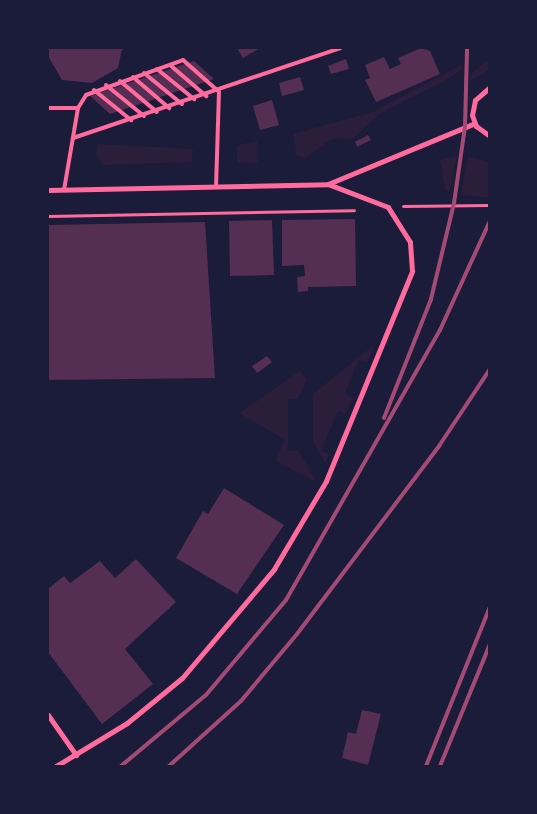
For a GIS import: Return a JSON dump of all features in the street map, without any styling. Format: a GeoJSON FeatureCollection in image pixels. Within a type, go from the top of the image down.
{"type":"FeatureCollection","features":[{"type":"Feature","properties":{"kind":"street"},"geometry":{"type":"LineString","coordinates":[[490,87],[475,100],[475,123],[490,136]]}},
{"type":"Feature","properties":{"kind":"street"},"geometry":{"type":"LineString","coordinates":[[48,190],[328,184],[475,123]]}},
{"type":"Feature","properties":{"kind":"street"},"geometry":{"type":"LineString","coordinates":[[56,766],[127,723],[182,678],[274,569],[326,481],[412,271],[410,242],[388,207],[328,184]]}},
{"type":"Feature","properties":{"kind":"street"},"geometry":{"type":"LineString","coordinates":[[48,715],[76,755]]}},
{"type":"Feature","properties":{"kind":"lane"},"geometry":{"type":"LineString","coordinates":[[73,138],[219,92],[340,48]]}},
{"type":"Feature","properties":{"kind":"lane"},"geometry":{"type":"LineString","coordinates":[[64,190],[78,108],[94,90],[184,60],[219,92],[216,186]]}},
{"type":"Feature","properties":{"kind":"lane"},"geometry":{"type":"LineString","coordinates":[[170,65],[206,96]]}},
{"type":"Feature","properties":{"kind":"lane"},"geometry":{"type":"LineString","coordinates":[[157,69],[194,100]]}},
{"type":"Feature","properties":{"kind":"lane"},"geometry":{"type":"LineString","coordinates":[[144,73],[182,104]]}},
{"type":"Feature","properties":{"kind":"lane"},"geometry":{"type":"LineString","coordinates":[[133,77],[169,108]]}},
{"type":"Feature","properties":{"kind":"lane"},"geometry":{"type":"LineString","coordinates":[[120,81],[156,112]]}},
{"type":"Feature","properties":{"kind":"lane"},"geometry":{"type":"LineString","coordinates":[[106,85],[144,116]]}},
{"type":"Feature","properties":{"kind":"lane"},"geometry":{"type":"LineString","coordinates":[[94,90],[131,120]]}},
{"type":"Feature","properties":{"kind":"lane"},"geometry":{"type":"LineString","coordinates":[[48,108],[78,108]]}},
{"type":"Feature","properties":{"kind":"path"},"geometry":{"type":"LineString","coordinates":[[48,216],[272,212]]}},
{"type":"Feature","properties":{"kind":"shaded area"},"geometry":{"type":"Polygon","coordinates":[[[489,59],[489,70],[470,81],[470,74],[489,59]]]}},
{"type":"Feature","properties":{"kind":"shaded area"},"geometry":{"type":"Polygon","coordinates":[[[461,65],[463,69],[444,81],[379,114],[354,138],[332,139],[305,158],[296,155],[293,134],[373,112],[461,65]]]}},
{"type":"Feature","properties":{"kind":"shaded area"},"geometry":{"type":"Polygon","coordinates":[[[257,141],[258,162],[237,163],[237,145],[257,141]]]}},
{"type":"Feature","properties":{"kind":"shaded area"},"geometry":{"type":"Polygon","coordinates":[[[98,144],[193,149],[192,162],[103,165],[96,155],[98,144]]]}},
{"type":"Feature","properties":{"kind":"shaded area"},"geometry":{"type":"Polygon","coordinates":[[[457,156],[450,191],[445,190],[440,160],[457,156]]]}},
{"type":"Feature","properties":{"kind":"shaded area"},"geometry":{"type":"Polygon","coordinates":[[[468,156],[489,162],[489,198],[461,195],[468,156]]]}},
{"type":"Feature","properties":{"kind":"shaded area"},"geometry":{"type":"Polygon","coordinates":[[[374,345],[367,362],[359,359],[345,394],[353,398],[346,414],[338,411],[321,451],[329,454],[325,463],[313,442],[313,394],[374,345]]]}},
{"type":"Feature","properties":{"kind":"shaded area"},"geometry":{"type":"Polygon","coordinates":[[[300,371],[307,379],[298,399],[288,399],[288,451],[299,451],[316,482],[275,461],[285,440],[239,413],[300,371]]]}},
{"type":"Feature","properties":{"kind":"building"},"geometry":{"type":"Polygon","coordinates":[[[48,48],[122,49],[118,68],[92,83],[62,80],[48,56],[48,48]]]}},
{"type":"Feature","properties":{"kind":"building"},"geometry":{"type":"Polygon","coordinates":[[[237,48],[260,48],[243,58],[237,48]]]}},
{"type":"Feature","properties":{"kind":"building"},"geometry":{"type":"Polygon","coordinates":[[[421,48],[430,51],[440,74],[376,102],[365,80],[370,78],[365,65],[384,57],[390,69],[401,64],[398,58],[421,48]]]}},
{"type":"Feature","properties":{"kind":"building"},"geometry":{"type":"Polygon","coordinates":[[[346,59],[349,69],[331,74],[328,66],[346,59]]]}},
{"type":"Feature","properties":{"kind":"building"},"geometry":{"type":"Polygon","coordinates":[[[194,61],[214,79],[110,114],[90,96],[194,61]]]}},
{"type":"Feature","properties":{"kind":"building"},"geometry":{"type":"Polygon","coordinates":[[[300,77],[304,90],[282,96],[279,83],[300,77]]]}},
{"type":"Feature","properties":{"kind":"building"},"geometry":{"type":"Polygon","coordinates":[[[272,100],[279,125],[260,130],[253,106],[272,100]]]}},
{"type":"Feature","properties":{"kind":"building"},"geometry":{"type":"Polygon","coordinates":[[[368,135],[371,140],[357,147],[355,142],[368,135]]]}},
{"type":"Feature","properties":{"kind":"building"},"geometry":{"type":"Polygon","coordinates":[[[355,219],[356,286],[308,287],[308,291],[298,292],[297,277],[305,276],[304,265],[282,266],[282,220],[355,219]]]}},
{"type":"Feature","properties":{"kind":"building"},"geometry":{"type":"Polygon","coordinates":[[[272,220],[274,275],[230,276],[229,221],[272,220]]]}},
{"type":"Feature","properties":{"kind":"building"},"geometry":{"type":"Polygon","coordinates":[[[205,222],[215,378],[48,380],[48,225],[205,222]]]}},
{"type":"Feature","properties":{"kind":"building"},"geometry":{"type":"Polygon","coordinates":[[[267,356],[272,362],[257,373],[252,366],[267,356]]]}},
{"type":"Feature","properties":{"kind":"building"},"geometry":{"type":"Polygon","coordinates":[[[224,488],[284,525],[237,594],[176,558],[203,511],[208,514],[224,488]]]}},
{"type":"Feature","properties":{"kind":"building"},"geometry":{"type":"Polygon","coordinates":[[[136,559],[176,602],[125,649],[153,684],[102,724],[48,652],[48,589],[64,576],[70,583],[100,561],[115,578],[136,559]]]}},
{"type":"Feature","properties":{"kind":"building"},"geometry":{"type":"Polygon","coordinates":[[[362,710],[381,714],[368,765],[342,758],[348,732],[356,734],[362,710]]]}},
{"type":"Feature","properties":{"kind":"railway"},"geometry":{"type":"LineString","coordinates":[[384,418],[431,299],[454,203],[465,127],[467,48]]}},
{"type":"Feature","properties":{"kind":"railway"},"geometry":{"type":"LineString","coordinates":[[121,766],[206,695],[286,600],[440,330],[490,221]]}},
{"type":"Feature","properties":{"kind":"railway"},"geometry":{"type":"LineString","coordinates":[[169,766],[241,701],[297,634],[439,446],[490,369]]}},
{"type":"Feature","properties":{"kind":"railway"},"geometry":{"type":"LineString","coordinates":[[426,766],[490,607]]}},
{"type":"Feature","properties":{"kind":"railway"},"geometry":{"type":"LineString","coordinates":[[440,766],[490,644]]}}]}
